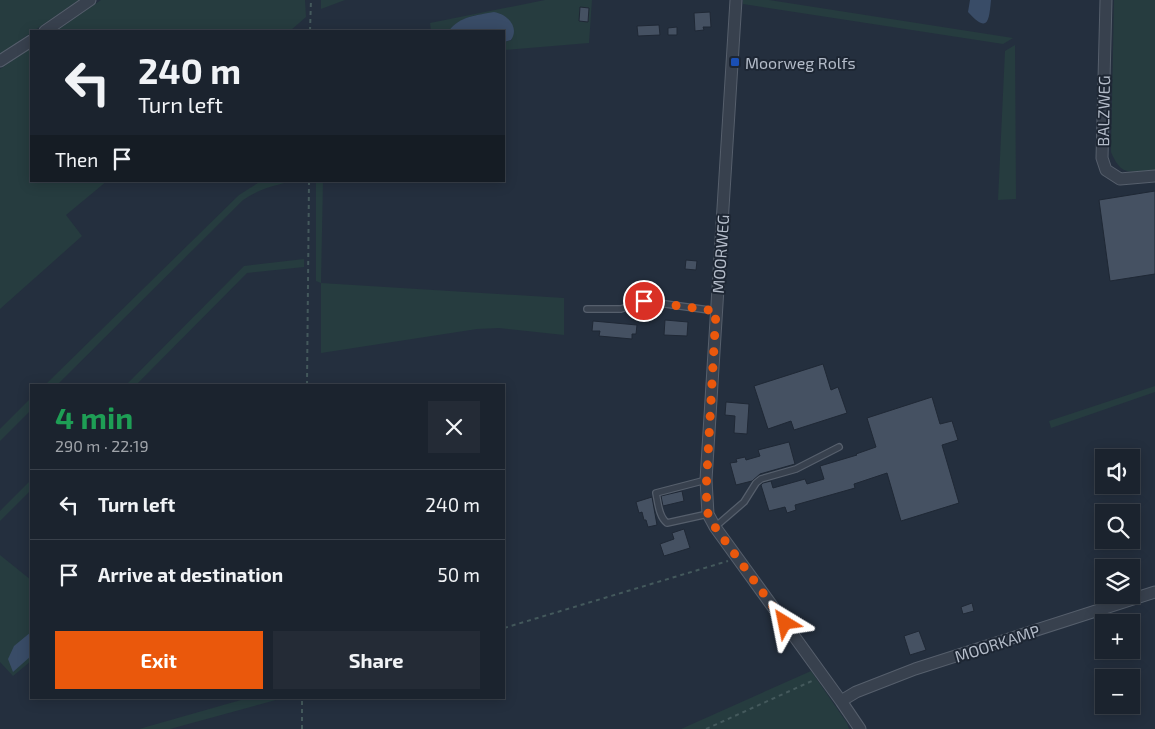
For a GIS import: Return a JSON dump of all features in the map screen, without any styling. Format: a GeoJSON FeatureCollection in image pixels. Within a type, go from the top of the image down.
{"type":"FeatureCollection","features":[{"type":"Feature","properties":{"kind":"street"},"geometry":{"type":"LineString","coordinates":[[46,30],[90,0]]}},
{"type":"Feature","properties":{"kind":"street","name":"MOORWEG"},"geometry":{"type":"LineString","coordinates":[[736,0],[706,480],[708,514],[715,527],[842,701],[860,729]]}},
{"type":"Feature","properties":{"kind":"street","name":"BALZWEG"},"geometry":{"type":"LineString","coordinates":[[1106,0],[1102,158],[1106,170],[1120,179],[1155,176]]}},
{"type":"Feature","properties":{"kind":"street"},"geometry":{"type":"LineString","coordinates":[[0,61],[30,42]]}},
{"type":"Feature","properties":{"kind":"street","name":"MOORKAMP"},"geometry":{"type":"LineString","coordinates":[[842,701],[856,692],[915,669],[1155,592]]}},
{"type":"Feature","properties":{"kind":"lane"},"geometry":{"type":"LineString","coordinates":[[587,309],[621,309],[644,301],[716,311]]}},
{"type":"Feature","properties":{"kind":"lane"},"geometry":{"type":"LineString","coordinates":[[715,527],[744,502],[756,483],[761,479],[796,469],[839,447]]}},
{"type":"Feature","properties":{"kind":"lane"},"geometry":{"type":"LineString","coordinates":[[706,480],[656,493],[664,521],[668,523],[708,514]]}},
{"type":"Feature","properties":{"kind":"path"},"geometry":{"type":"LineString","coordinates":[[310,30],[311,0]]}},
{"type":"Feature","properties":{"kind":"path"},"geometry":{"type":"LineString","coordinates":[[307,384],[309,182]]}},
{"type":"Feature","properties":{"kind":"path"},"geometry":{"type":"LineString","coordinates":[[505,628],[726,562],[737,556]]}},
{"type":"Feature","properties":{"kind":"path"},"geometry":{"type":"LineString","coordinates":[[706,729],[823,676]]}},
{"type":"Feature","properties":{"kind":"path"},"geometry":{"type":"LineString","coordinates":[[302,699],[302,729]]}},
{"type":"Feature","properties":{"kind":"green space"},"geometry":{"type":"Polygon","coordinates":[[[0,0],[79,0],[35,30],[30,30],[30,33],[0,54],[0,0]]]}},
{"type":"Feature","properties":{"kind":"green space"},"geometry":{"type":"Polygon","coordinates":[[[101,0],[305,0],[306,17],[291,30],[57,30],[101,0]]]}},
{"type":"Feature","properties":{"kind":"green space"},"geometry":{"type":"Polygon","coordinates":[[[321,0],[345,0],[321,9],[321,0]]]}},
{"type":"Feature","properties":{"kind":"green space"},"geometry":{"type":"Polygon","coordinates":[[[545,0],[592,0],[589,43],[505,50],[505,42],[512,40],[501,14],[494,13],[472,16],[459,22],[450,30],[431,30],[430,23],[545,0]]]}},
{"type":"Feature","properties":{"kind":"green space"},"geometry":{"type":"Polygon","coordinates":[[[743,0],[769,0],[1013,38],[1003,44],[743,4],[743,0]]]}},
{"type":"Feature","properties":{"kind":"green space"},"geometry":{"type":"Polygon","coordinates":[[[1114,0],[1155,0],[1155,170],[1133,172],[1123,169],[1119,166],[1111,152],[1114,0]]]}},
{"type":"Feature","properties":{"kind":"green space"},"geometry":{"type":"Polygon","coordinates":[[[1015,45],[1016,199],[998,200],[1005,51],[1015,45]]]}},
{"type":"Feature","properties":{"kind":"green space"},"geometry":{"type":"Polygon","coordinates":[[[30,49],[30,182],[106,182],[66,215],[82,236],[0,309],[0,69],[30,49]]]}},
{"type":"Feature","properties":{"kind":"green space"},"geometry":{"type":"Polygon","coordinates":[[[259,182],[289,182],[267,188],[243,200],[58,384],[46,384],[239,195],[259,182]]]}},
{"type":"Feature","properties":{"kind":"green space"},"geometry":{"type":"Polygon","coordinates":[[[316,182],[323,182],[321,283],[316,281],[316,182]]]}},
{"type":"Feature","properties":{"kind":"green space"},"geometry":{"type":"Polygon","coordinates":[[[304,259],[304,267],[247,273],[137,384],[127,384],[244,266],[304,259]]]}},
{"type":"Feature","properties":{"kind":"green space"},"geometry":{"type":"Polygon","coordinates":[[[321,283],[564,298],[564,335],[499,328],[477,329],[321,353],[321,283]]]}},
{"type":"Feature","properties":{"kind":"green space"},"geometry":{"type":"Polygon","coordinates":[[[1155,386],[1155,392],[1051,428],[1049,421],[1155,386]]]}},
{"type":"Feature","properties":{"kind":"green space"},"geometry":{"type":"Polygon","coordinates":[[[30,399],[30,411],[0,441],[0,429],[30,399]]]}},
{"type":"Feature","properties":{"kind":"green space"},"geometry":{"type":"Polygon","coordinates":[[[30,481],[30,491],[0,521],[0,511],[30,481]]]}},
{"type":"Feature","properties":{"kind":"green space"},"geometry":{"type":"Polygon","coordinates":[[[0,555],[30,579],[30,662],[13,676],[0,662],[0,555]]]}},
{"type":"Feature","properties":{"kind":"green space"},"geometry":{"type":"Polygon","coordinates":[[[811,671],[847,723],[849,729],[681,729],[811,671]]]}},
{"type":"Feature","properties":{"kind":"green space"},"geometry":{"type":"Polygon","coordinates":[[[244,699],[279,699],[170,729],[139,729],[244,699]]]}},
{"type":"Feature","properties":{"kind":"water"},"geometry":{"type":"Polygon","coordinates":[[[970,0],[991,0],[986,22],[980,22],[968,12],[970,0]]]}},
{"type":"Feature","properties":{"kind":"water"},"geometry":{"type":"Polygon","coordinates":[[[494,12],[503,15],[513,26],[514,30],[511,40],[505,42],[505,30],[450,30],[463,19],[494,12]]]}},
{"type":"Feature","properties":{"kind":"water"},"geometry":{"type":"Polygon","coordinates":[[[30,633],[30,657],[13,672],[8,659],[14,646],[30,633]]]}},
{"type":"Feature","properties":{"kind":"building"},"geometry":{"type":"Polygon","coordinates":[[[580,7],[589,8],[588,22],[579,21],[580,7]]]}},
{"type":"Feature","properties":{"kind":"building"},"geometry":{"type":"Polygon","coordinates":[[[710,12],[711,27],[703,27],[704,30],[695,31],[694,13],[710,12]]]}},
{"type":"Feature","properties":{"kind":"building"},"geometry":{"type":"Polygon","coordinates":[[[659,25],[660,35],[638,36],[637,26],[659,25]]]}},
{"type":"Feature","properties":{"kind":"building"},"geometry":{"type":"Polygon","coordinates":[[[677,27],[677,35],[668,35],[668,28],[677,27]]]}},
{"type":"Feature","properties":{"kind":"building"},"geometry":{"type":"Polygon","coordinates":[[[1155,191],[1155,274],[1110,281],[1099,200],[1155,191]]]}},
{"type":"Feature","properties":{"kind":"building"},"geometry":{"type":"Polygon","coordinates":[[[686,260],[697,261],[696,270],[685,269],[686,260]]]}},
{"type":"Feature","properties":{"kind":"building"},"geometry":{"type":"Polygon","coordinates":[[[665,320],[688,322],[687,336],[664,335],[665,320]]]}},
{"type":"Feature","properties":{"kind":"building"},"geometry":{"type":"Polygon","coordinates":[[[593,321],[637,325],[636,334],[632,334],[632,339],[599,336],[600,331],[592,331],[593,321]]]}},
{"type":"Feature","properties":{"kind":"building"},"geometry":{"type":"Polygon","coordinates":[[[823,364],[831,390],[838,387],[847,413],[794,430],[791,421],[768,429],[754,386],[823,364]]]}},
{"type":"Feature","properties":{"kind":"building"},"geometry":{"type":"Polygon","coordinates":[[[932,397],[940,424],[952,421],[958,440],[942,445],[959,503],[901,521],[887,473],[854,484],[855,488],[795,505],[796,510],[787,513],[785,507],[769,511],[761,485],[763,483],[771,481],[773,488],[805,479],[807,484],[824,479],[820,466],[876,447],[867,418],[932,397]]]}},
{"type":"Feature","properties":{"kind":"building"},"geometry":{"type":"Polygon","coordinates":[[[726,402],[749,404],[747,434],[734,433],[735,416],[725,415],[726,402]]]}},
{"type":"Feature","properties":{"kind":"building"},"geometry":{"type":"Polygon","coordinates":[[[789,442],[795,464],[760,474],[752,481],[736,485],[730,463],[737,462],[736,459],[745,457],[746,460],[760,456],[758,450],[789,442]]]}},
{"type":"Feature","properties":{"kind":"building"},"geometry":{"type":"Polygon","coordinates":[[[682,491],[684,501],[663,506],[661,496],[682,491]]]}},
{"type":"Feature","properties":{"kind":"building"},"geometry":{"type":"Polygon","coordinates":[[[652,497],[657,525],[648,527],[642,512],[639,513],[636,502],[652,497]]]}},
{"type":"Feature","properties":{"kind":"building"},"geometry":{"type":"Polygon","coordinates":[[[684,529],[690,548],[664,556],[660,544],[674,539],[672,533],[684,529]]]}},
{"type":"Feature","properties":{"kind":"building"},"geometry":{"type":"Polygon","coordinates":[[[972,603],[974,611],[963,614],[961,607],[972,603]]]}},
{"type":"Feature","properties":{"kind":"building"},"geometry":{"type":"Polygon","coordinates":[[[919,631],[926,650],[910,655],[904,636],[919,631]]]}},
{"type":"Feature","properties":{"kind":"place","name":"Moorweg Rolfs"},"geometry":{"type":"Point","coordinates":[735,62]}},
{"type":"Feature","properties":{"kind":"route"},"geometry":{"type":"LineString","coordinates":[[644,301],[716,311],[706,480],[708,514],[715,527],[785,623]]}}]}
